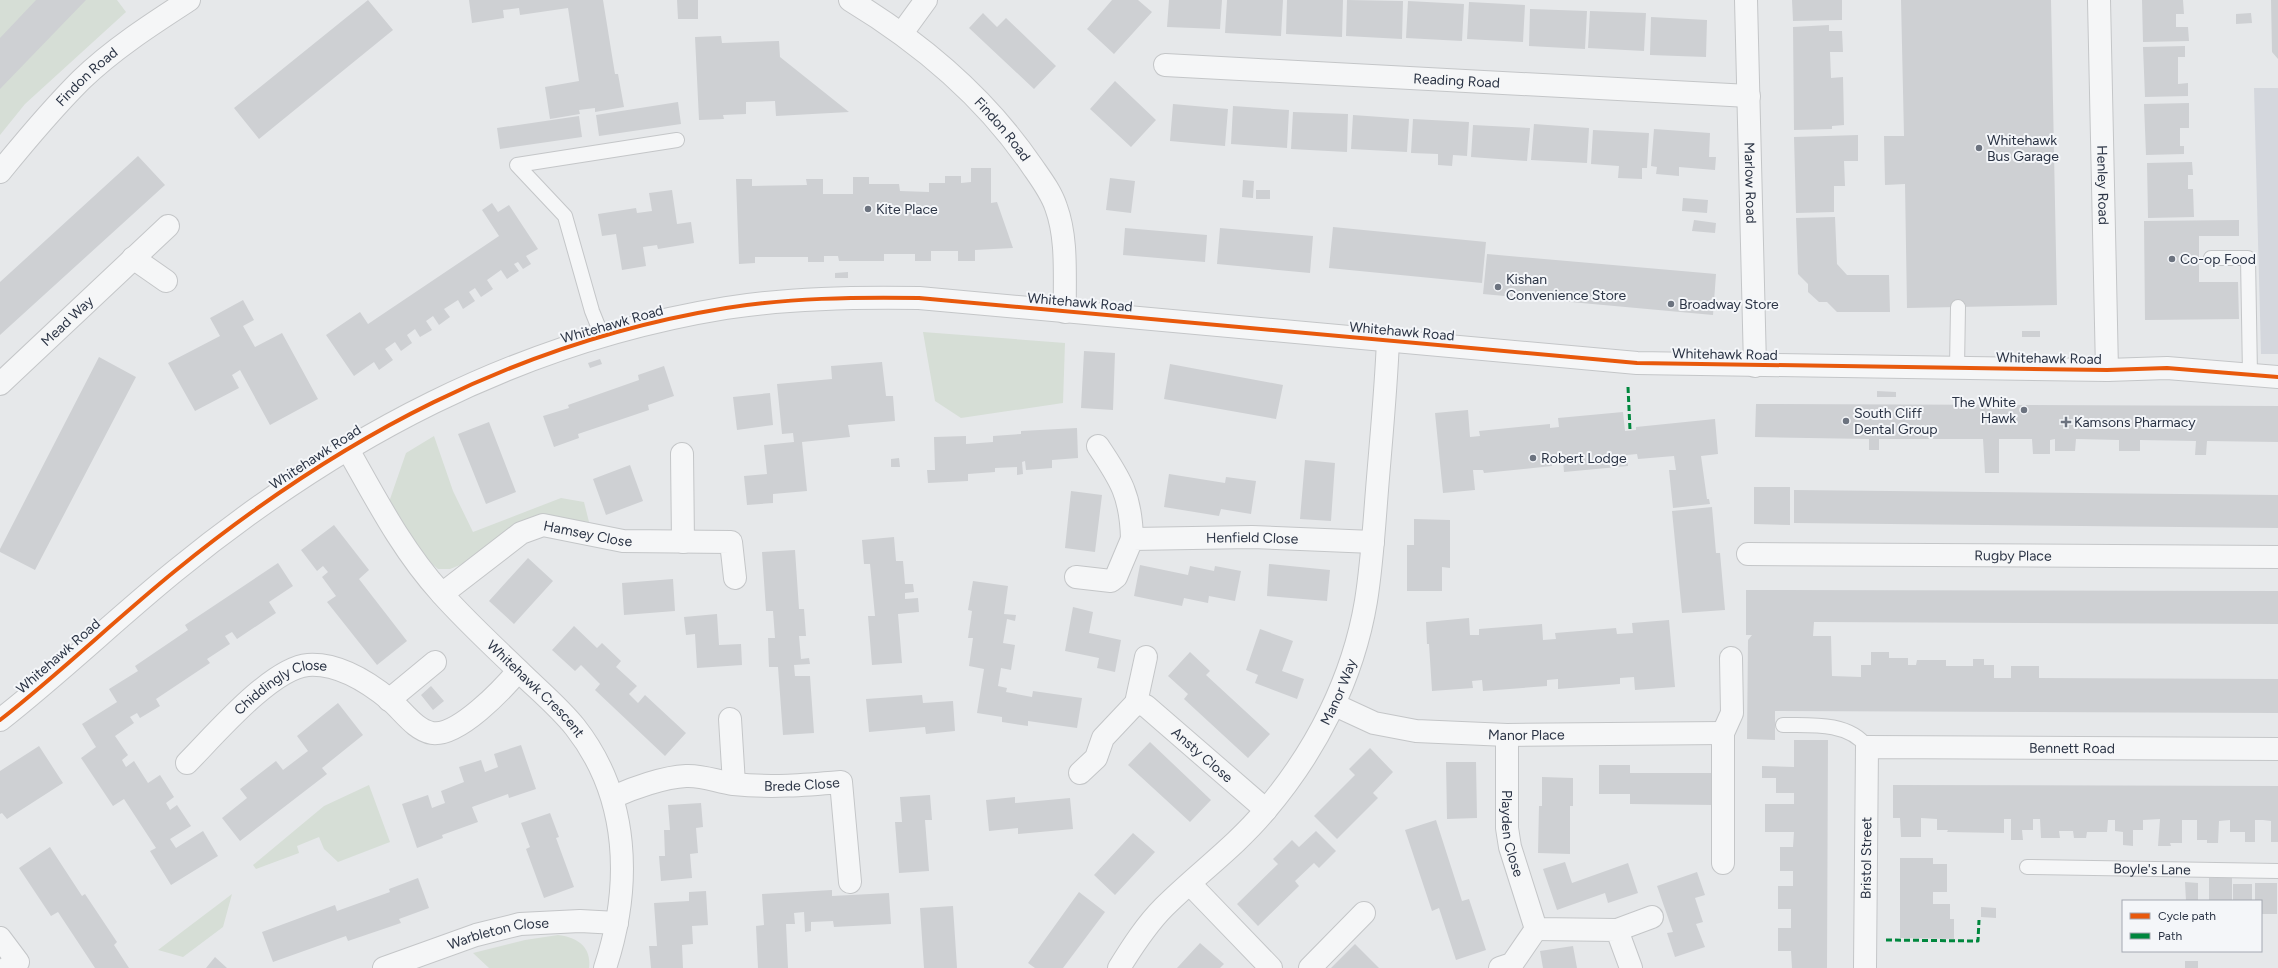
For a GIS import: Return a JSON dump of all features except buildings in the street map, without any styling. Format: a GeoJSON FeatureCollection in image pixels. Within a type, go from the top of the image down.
{"type":"FeatureCollection","features":[{"type":"Feature","properties":{"kind":"street","name":"Findon Road"},"geometry":{"type":"LineString","coordinates":[[0,172],[26,140],[82,80],[142,31],[189,0]]}},
{"type":"Feature","properties":{"kind":"street","name":"Findon Road"},"geometry":{"type":"LineString","coordinates":[[850,0],[902,33],[960,83],[998,121],[1019,147],[1050,193],[1056,207],[1064,248],[1065,312]]}},
{"type":"Feature","properties":{"kind":"street"},"geometry":{"type":"LineString","coordinates":[[902,33],[926,0]]}},
{"type":"Feature","properties":{"kind":"street","name":"Marlow Road"},"geometry":{"type":"LineString","coordinates":[[1746,0],[1755,366]]}},
{"type":"Feature","properties":{"kind":"street","name":"Henley Road"},"geometry":{"type":"LineString","coordinates":[[2099,0],[2107,370]]}},
{"type":"Feature","properties":{"kind":"street","name":"Reading Road"},"geometry":{"type":"LineString","coordinates":[[1165,65],[1749,96]]}},
{"type":"Feature","properties":{"kind":"street","name":"Mead Way"},"geometry":{"type":"LineString","coordinates":[[0,384],[168,226]]}},
{"type":"Feature","properties":{"kind":"street"},"geometry":{"type":"LineString","coordinates":[[133,258],[166,281]]}},
{"type":"Feature","properties":{"kind":"street","name":"Whitehawk Road"},"geometry":{"type":"LineString","coordinates":[[0,720],[176,570],[256,510],[347,448],[412,411],[480,380],[602,336],[666,320],[728,308],[824,298],[919,298],[1637,363],[1755,366],[1957,367],[2107,370],[2167,368],[2278,377]]}},
{"type":"Feature","properties":{"kind":"street","name":"Manor Way"},"geometry":{"type":"LineString","coordinates":[[1119,968],[1129,952],[1163,908],[1246,833],[1266,810],[1304,761],[1335,705],[1351,662],[1360,631],[1366,601],[1388,340]]}},
{"type":"Feature","properties":{"kind":"street"},"geometry":{"type":"LineString","coordinates":[[1076,577],[1111,581],[1116,577],[1132,539],[1132,518],[1128,498],[1122,483],[1098,446]]}},
{"type":"Feature","properties":{"kind":"street","name":"Whitehawk Crescent"},"geometry":{"type":"LineString","coordinates":[[347,448],[410,557],[442,594],[518,671],[550,699],[574,726],[591,750],[613,797],[619,824],[622,860],[622,892],[617,923],[605,968]]}},
{"type":"Feature","properties":{"kind":"street"},"geometry":{"type":"LineString","coordinates":[[682,454],[683,542]]}},
{"type":"Feature","properties":{"kind":"street","name":"Hamsey Close"},"geometry":{"type":"LineString","coordinates":[[442,594],[521,533],[543,525],[624,541],[731,542],[735,578]]}},
{"type":"Feature","properties":{"kind":"street","name":"Henfield Close"},"geometry":{"type":"LineString","coordinates":[[1132,539],[1252,537],[1372,542]]}},
{"type":"Feature","properties":{"kind":"street","name":"Rugby Place"},"geometry":{"type":"LineString","coordinates":[[1748,554],[2278,557]]}},
{"type":"Feature","properties":{"kind":"street"},"geometry":{"type":"LineString","coordinates":[[1080,774],[1096,758],[1103,738],[1136,703],[1146,657]]}},
{"type":"Feature","properties":{"kind":"street"},"geometry":{"type":"LineString","coordinates":[[1723,864],[1723,733],[1732,712],[1731,658]]}},
{"type":"Feature","properties":{"kind":"street"},"geometry":{"type":"LineString","coordinates":[[389,700],[435,662]]}},
{"type":"Feature","properties":{"kind":"street","name":"Chiddingly Close"},"geometry":{"type":"LineString","coordinates":[[187,763],[265,686],[290,671],[307,665],[332,668],[357,678],[389,700],[420,728],[432,733],[448,731],[478,712],[504,688],[518,671]]}},
{"type":"Feature","properties":{"kind":"street","name":"Ansty Close"},"geometry":{"type":"LineString","coordinates":[[1136,703],[1146,706],[1266,810]]}},
{"type":"Feature","properties":{"kind":"street","name":"Manor Place"},"geometry":{"type":"LineString","coordinates":[[1335,705],[1374,722],[1416,731],[1507,735],[1723,733]]}},
{"type":"Feature","properties":{"kind":"street"},"geometry":{"type":"LineString","coordinates":[[730,719],[734,784]]}},
{"type":"Feature","properties":{"kind":"street","name":"Playden Close"},"geometry":{"type":"LineString","coordinates":[[1507,735],[1507,828],[1510,847],[1536,929]]}},
{"type":"Feature","properties":{"kind":"street","name":"Bennett Road"},"geometry":{"type":"LineString","coordinates":[[1867,747],[2278,749]]}},
{"type":"Feature","properties":{"kind":"street","name":"Bristol Street"},"geometry":{"type":"LineString","coordinates":[[1865,968],[1867,747]]}},
{"type":"Feature","properties":{"kind":"street","name":"Brede Close"},"geometry":{"type":"LineString","coordinates":[[613,797],[675,777],[686,776],[698,776],[734,784],[786,786],[841,782],[850,882]]}},
{"type":"Feature","properties":{"kind":"street"},"geometry":{"type":"LineString","coordinates":[[1190,884],[1271,968]]}},
{"type":"Feature","properties":{"kind":"street"},"geometry":{"type":"LineString","coordinates":[[1310,968],[1364,913]]}},
{"type":"Feature","properties":{"kind":"street"},"geometry":{"type":"LineString","coordinates":[[1500,968],[1512,964],[1536,929],[1617,930],[1652,917]]}},
{"type":"Feature","properties":{"kind":"street","name":"Warbleton Close"},"geometry":{"type":"LineString","coordinates":[[384,968],[476,935],[520,924],[573,921],[617,923]]}},
{"type":"Feature","properties":{"kind":"street"},"geometry":{"type":"LineString","coordinates":[[1617,930],[1631,968]]}},
{"type":"Feature","properties":{"kind":"street"},"geometry":{"type":"LineString","coordinates":[[0,938],[18,962],[7,968]]}},
{"type":"Feature","properties":{"kind":"lane"},"geometry":{"type":"LineString","coordinates":[[602,336],[592,312],[565,216],[517,165],[677,140]]}},
{"type":"Feature","properties":{"kind":"lane"},"geometry":{"type":"LineString","coordinates":[[2211,258],[2248,258],[2250,375]]}},
{"type":"Feature","properties":{"kind":"lane"},"geometry":{"type":"LineString","coordinates":[[1957,367],[1958,307]]}},
{"type":"Feature","properties":{"kind":"lane"},"geometry":{"type":"LineString","coordinates":[[1783,725],[1824,726],[1842,730],[1861,739],[1867,747]]}},
{"type":"Feature","properties":{"kind":"lane","name":"Boyle's Lane"},"geometry":{"type":"LineString","coordinates":[[2027,867],[2278,871]]}},
{"type":"Feature","properties":{"kind":"shaded area"},"geometry":{"type":"Polygon","coordinates":[[[0,0],[117,0],[126,12],[25,104],[0,135],[0,0]]]}},
{"type":"Feature","properties":{"kind":"shaded area"},"geometry":{"type":"Polygon","coordinates":[[[2254,88],[2278,88],[2278,354],[2261,354],[2254,88]]]}},
{"type":"Feature","properties":{"kind":"shaded area"},"geometry":{"type":"Polygon","coordinates":[[[923,332],[1065,343],[1063,403],[961,418],[935,401],[923,332]]]}},
{"type":"Feature","properties":{"kind":"shaded area"},"geometry":{"type":"Polygon","coordinates":[[[434,436],[453,491],[473,532],[561,498],[584,502],[589,522],[541,517],[470,561],[450,569],[438,569],[410,545],[389,502],[406,453],[434,436]]]}},
{"type":"Feature","properties":{"kind":"shaded area"},"geometry":{"type":"Polygon","coordinates":[[[369,785],[390,842],[338,862],[324,849],[319,837],[297,846],[299,853],[256,869],[253,865],[324,806],[369,785]]]}},
{"type":"Feature","properties":{"kind":"shaded area"},"geometry":{"type":"Polygon","coordinates":[[[232,894],[223,927],[183,957],[158,950],[232,894]]]}},
{"type":"Feature","properties":{"kind":"shaded area"},"geometry":{"type":"Polygon","coordinates":[[[558,935],[571,938],[582,944],[588,954],[589,968],[489,968],[473,953],[525,940],[558,935]]]}},
{"type":"Feature","properties":{"kind":"marked path"},"geometry":{"type":"LineString","coordinates":[[1628,387],[1630,430]]}},
{"type":"Feature","properties":{"kind":"marked path"},"geometry":{"type":"LineString","coordinates":[[1886,940],[1978,941],[1979,920]]}},
{"type":"Feature","properties":{"kind":"cycle path"},"geometry":{"type":"LineString","coordinates":[[0,720],[44,684],[153,589],[237,523],[300,479],[366,438],[433,402],[503,371],[575,345],[649,324],[726,308],[798,300],[919,298],[1637,363],[2107,370],[2167,368],[2278,377]]}},
{"type":"Feature","properties":{"kind":"place","name":"Whitehawk Bus Garage"},"geometry":{"type":"Point","coordinates":[1979,148]}},
{"type":"Feature","properties":{"kind":"place","name":"Kite Place"},"geometry":{"type":"Point","coordinates":[868,209]}},
{"type":"Feature","properties":{"kind":"place","name":"Co-op Food"},"geometry":{"type":"Point","coordinates":[2172,259]}},
{"type":"Feature","properties":{"kind":"place","name":"Kishan Convenience Store"},"geometry":{"type":"Point","coordinates":[1498,287]}},
{"type":"Feature","properties":{"kind":"place","name":"Broadway Store"},"geometry":{"type":"Point","coordinates":[1671,304]}},
{"type":"Feature","properties":{"kind":"place","name":"The White Hawk"},"geometry":{"type":"Point","coordinates":[2024,410]}},
{"type":"Feature","properties":{"kind":"place","name":"South Cliff Dental Group"},"geometry":{"type":"Point","coordinates":[1846,421]}},
{"type":"Feature","properties":{"kind":"place","name":"Kamsons Pharmacy"},"geometry":{"type":"Point","coordinates":[2066,422]}},
{"type":"Feature","properties":{"kind":"place","name":"Robert Lodge"},"geometry":{"type":"Point","coordinates":[1533,458]}}]}
